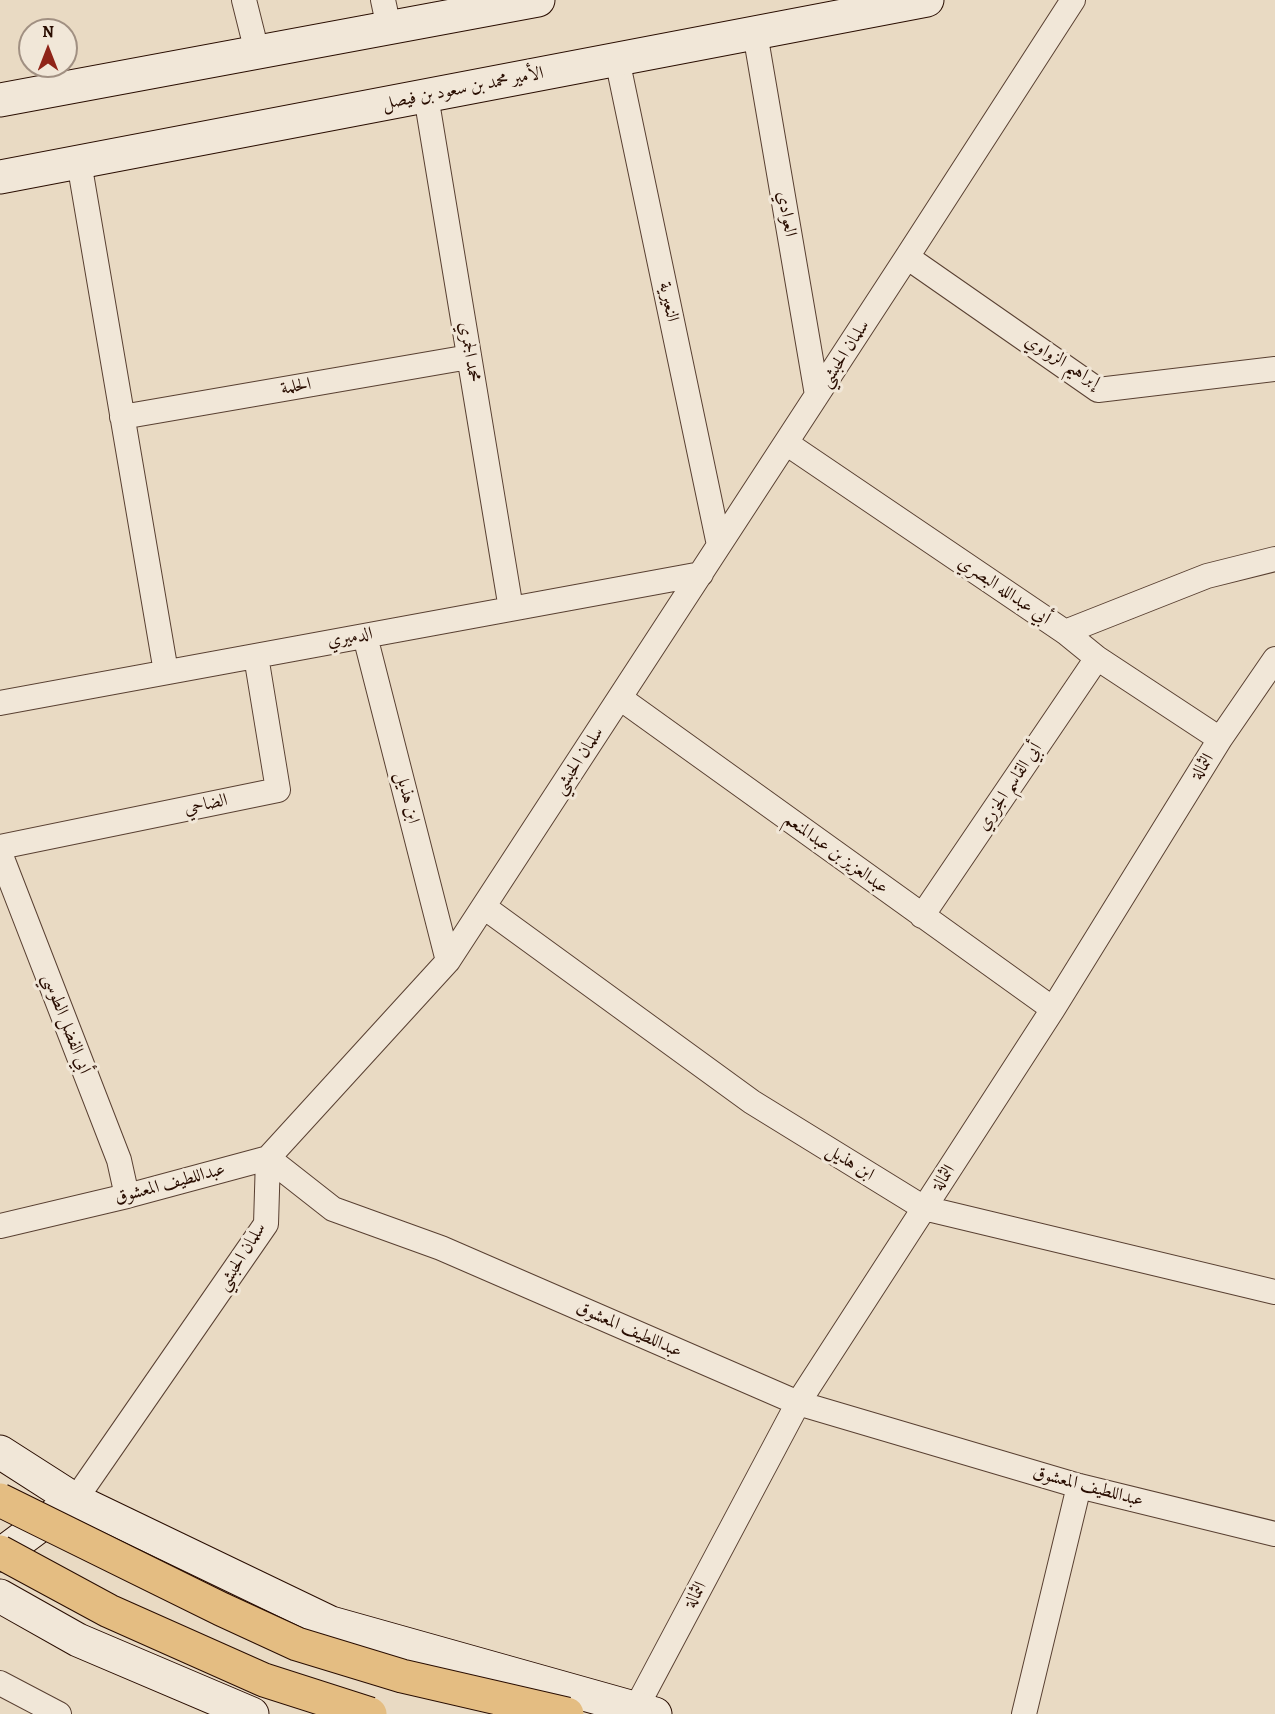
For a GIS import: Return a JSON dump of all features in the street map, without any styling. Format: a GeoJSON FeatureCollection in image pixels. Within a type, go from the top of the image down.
{"type":"FeatureCollection","features":[{"type":"Feature","properties":{"kind":"highway"},"geometry":{"type":"LineString","coordinates":[[0,1500],[297,1644],[402,1676],[567,1714]]}},
{"type":"Feature","properties":{"kind":"highway"},"geometry":{"type":"LineString","coordinates":[[0,1553],[109,1611],[254,1675],[370,1714]]}},
{"type":"Feature","properties":{"kind":"street"},"geometry":{"type":"LineString","coordinates":[[244,0],[257,52]]}},
{"type":"Feature","properties":{"kind":"street","name":"الأمير محمد بن سعود بن فيصل"},"geometry":{"type":"LineString","coordinates":[[0,177],[927,0]]}},
{"type":"Feature","properties":{"kind":"street","name":"سلمان الحبشي"},"geometry":{"type":"LineString","coordinates":[[75,1500],[266,1224],[268,1158],[448,961],[1073,0]]}},
{"type":"Feature","properties":{"kind":"street"},"geometry":{"type":"LineString","coordinates":[[0,100],[257,52],[386,14],[532,1]]}},
{"type":"Feature","properties":{"kind":"street","name":"العوادي"},"geometry":{"type":"LineString","coordinates":[[755,33],[818,395]]}},
{"type":"Feature","properties":{"kind":"street","name":"النعيرية"},"geometry":{"type":"LineString","coordinates":[[617,59],[719,545]]}},
{"type":"Feature","properties":{"kind":"street","name":"محمد الجمري"},"geometry":{"type":"LineString","coordinates":[[426,96],[511,609]]}},
{"type":"Feature","properties":{"kind":"street"},"geometry":{"type":"LineString","coordinates":[[79,162],[166,672]]}},
{"type":"Feature","properties":{"kind":"street","name":"إبراهيم الزواوي"},"geometry":{"type":"LineString","coordinates":[[908,257],[1098,390],[1275,369]]}},
{"type":"Feature","properties":{"kind":"street","name":"الحلمة"},"geometry":{"type":"LineString","coordinates":[[122,417],[469,357]]}},
{"type":"Feature","properties":{"kind":"street","name":"أبي عبدالله البصري"},"geometry":{"type":"LineString","coordinates":[[786,443],[1065,632],[1097,658],[1220,739]]}},
{"type":"Feature","properties":{"kind":"street"},"geometry":{"type":"LineString","coordinates":[[1065,632],[1206,576],[1275,559]]}},
{"type":"Feature","properties":{"kind":"street","name":"الدميري"},"geometry":{"type":"LineString","coordinates":[[0,703],[701,574]]}},
{"type":"Feature","properties":{"kind":"street","name":"ابن هذيل"},"geometry":{"type":"LineString","coordinates":[[365,636],[448,961]]}},
{"type":"Feature","properties":{"kind":"street","name":"الضاحي"},"geometry":{"type":"LineString","coordinates":[[0,847],[278,790],[256,656]]}},
{"type":"Feature","properties":{"kind":"street","name":"أبي القاسم الجزري"},"geometry":{"type":"LineString","coordinates":[[922,916],[1097,658]]}},
{"type":"Feature","properties":{"kind":"street","name":"الثمالة"},"geometry":{"type":"LineString","coordinates":[[645,1712],[798,1403],[1053,1009],[1220,739],[1275,659]]}},
{"type":"Feature","properties":{"kind":"street","name":"عبدالعزيز بن عبدالمنعم"},"geometry":{"type":"LineString","coordinates":[[620,698],[1053,1009]]}},
{"type":"Feature","properties":{"kind":"street","name":"أبي الفضل الطوسي"},"geometry":{"type":"LineString","coordinates":[[0,853],[119,1160],[127,1196]]}},
{"type":"Feature","properties":{"kind":"street","name":"ابن هذيل"},"geometry":{"type":"LineString","coordinates":[[484,907],[752,1102],[924,1208],[1275,1292]]}},
{"type":"Feature","properties":{"kind":"street","name":"عبداللطيف المعشوق"},"geometry":{"type":"LineString","coordinates":[[0,1226],[127,1196],[268,1158],[333,1209],[441,1248],[798,1403],[1079,1486],[1275,1534]]}},
{"type":"Feature","properties":{"kind":"street"},"geometry":{"type":"LineString","coordinates":[[0,1452],[75,1500],[331,1623],[645,1712]]}},
{"type":"Feature","properties":{"kind":"street"},"geometry":{"type":"LineString","coordinates":[[1024,1714],[1079,1486]]}},
{"type":"Feature","properties":{"kind":"street"},"geometry":{"type":"LineString","coordinates":[[0,1553],[75,1500]]}},
{"type":"Feature","properties":{"kind":"street"},"geometry":{"type":"LineString","coordinates":[[0,1596],[78,1640],[252,1714]]}},
{"type":"Feature","properties":{"kind":"street"},"geometry":{"type":"LineString","coordinates":[[0,1683],[59,1714]]}}]}
